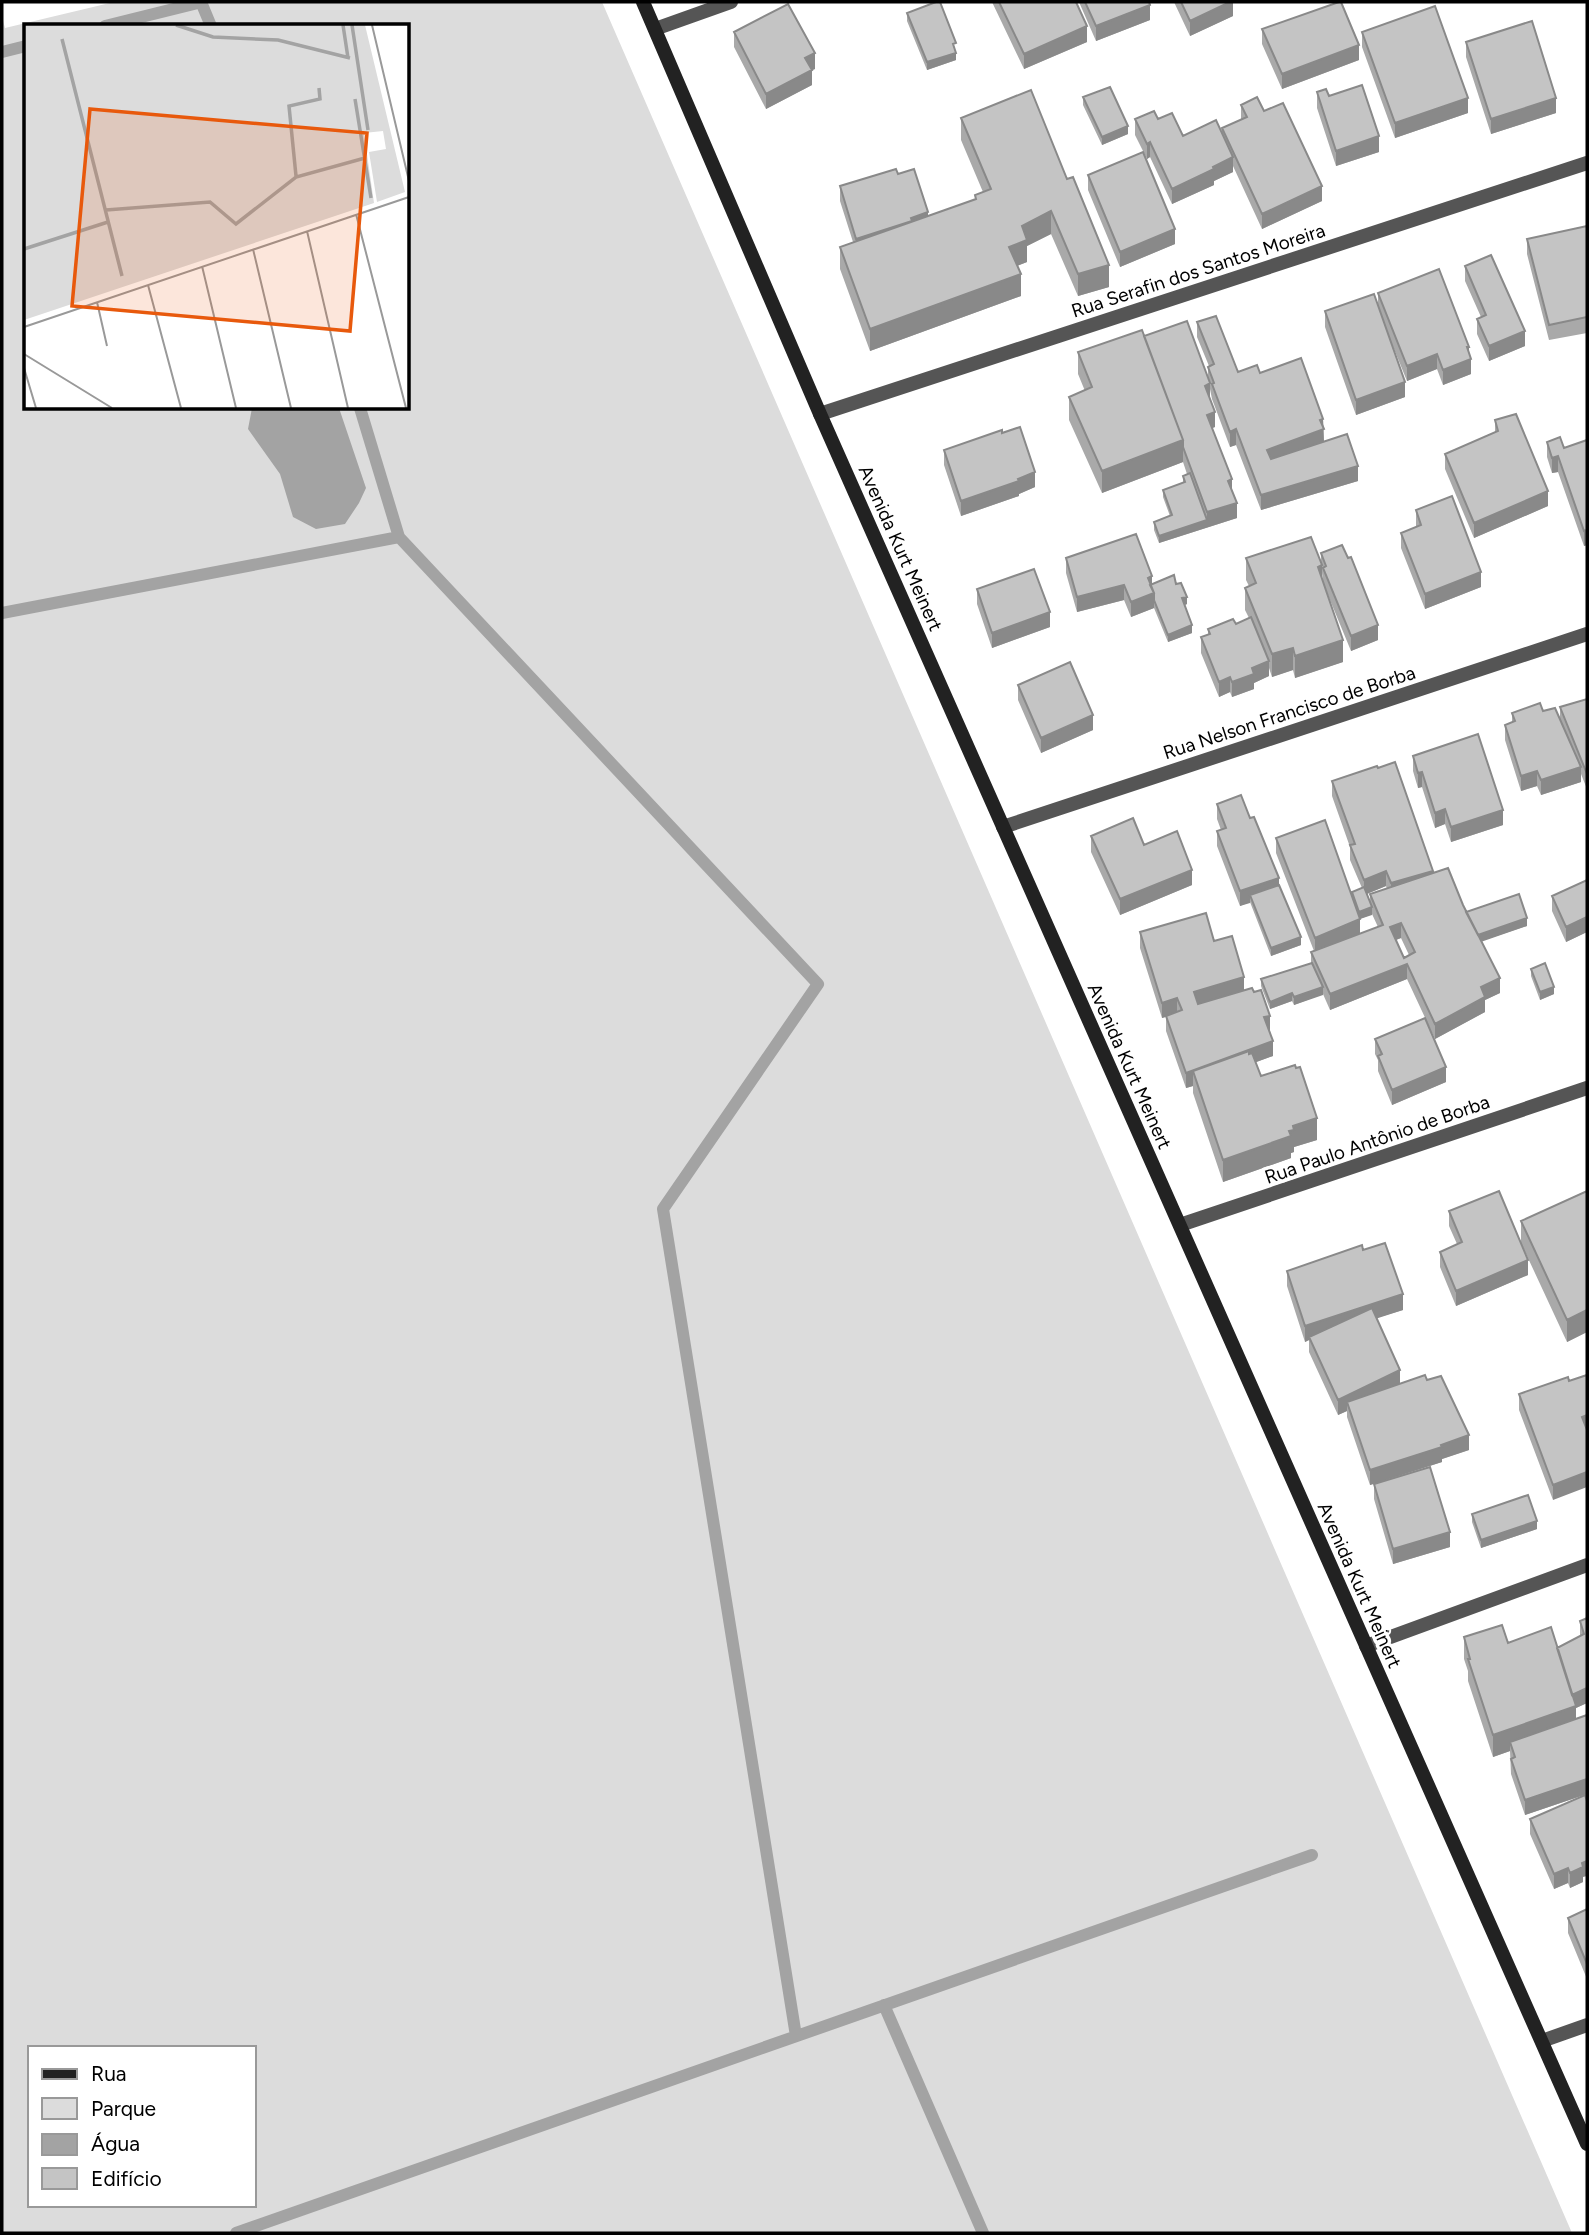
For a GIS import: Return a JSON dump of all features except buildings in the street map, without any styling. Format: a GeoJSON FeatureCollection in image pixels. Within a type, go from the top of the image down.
{"type":"FeatureCollection","features":[{"type":"Feature","properties":{"kind":"main road","name":"Avenida Kurt Meinert"},"geometry":{"type":"LineString","coordinates":[[643,2],[820,414],[1587,2144]]}},
{"type":"Feature","properties":{"kind":"street"},"geometry":{"type":"LineString","coordinates":[[654,29],[731,2]]}},
{"type":"Feature","properties":{"kind":"street","name":"Rua Serafin dos Santos Moreira"},"geometry":{"type":"LineString","coordinates":[[820,414],[1587,163]]}},
{"type":"Feature","properties":{"kind":"street","name":"Rua Nelson Francisco de Borba"},"geometry":{"type":"LineString","coordinates":[[1003,827],[1587,634]]}},
{"type":"Feature","properties":{"kind":"street","name":"Rua Paulo Antônio de Borba"},"geometry":{"type":"LineString","coordinates":[[1180,1225],[1587,1088]]}},
{"type":"Feature","properties":{"kind":"street"},"geometry":{"type":"LineString","coordinates":[[1366,1646],[1587,1565]]}},
{"type":"Feature","properties":{"kind":"street"},"geometry":{"type":"LineString","coordinates":[[1542,2041],[1587,2025]]}},
{"type":"Feature","properties":{"kind":"green space"},"geometry":{"type":"Polygon","coordinates":[[[114,2],[602,2],[1572,2233],[2,2233],[2,17],[5,28],[114,2]]]}},
{"type":"Feature","properties":{"kind":"water"},"geometry":{"type":"Polygon","coordinates":[[[252,410],[340,410],[366,488],[345,524],[316,529],[293,517],[280,474],[248,429],[252,410]]]}},
{"type":"Feature","properties":{"kind":"waterway"},"geometry":{"type":"LineString","coordinates":[[201,2],[210,24]]}},
{"type":"Feature","properties":{"kind":"waterway"},"geometry":{"type":"LineString","coordinates":[[113,24],[202,2]]}},
{"type":"Feature","properties":{"kind":"waterway"},"geometry":{"type":"LineString","coordinates":[[2,52],[24,46]]}},
{"type":"Feature","properties":{"kind":"waterway"},"geometry":{"type":"LineString","coordinates":[[361,410],[399,537],[818,984],[663,1209],[796,2036]]}},
{"type":"Feature","properties":{"kind":"waterway"},"geometry":{"type":"LineString","coordinates":[[2,613],[399,537]]}},
{"type":"Feature","properties":{"kind":"waterway"},"geometry":{"type":"LineString","coordinates":[[236,2233],[1312,1855]]}},
{"type":"Feature","properties":{"kind":"waterway"},"geometry":{"type":"LineString","coordinates":[[884,2005],[983,2233]]}}]}
